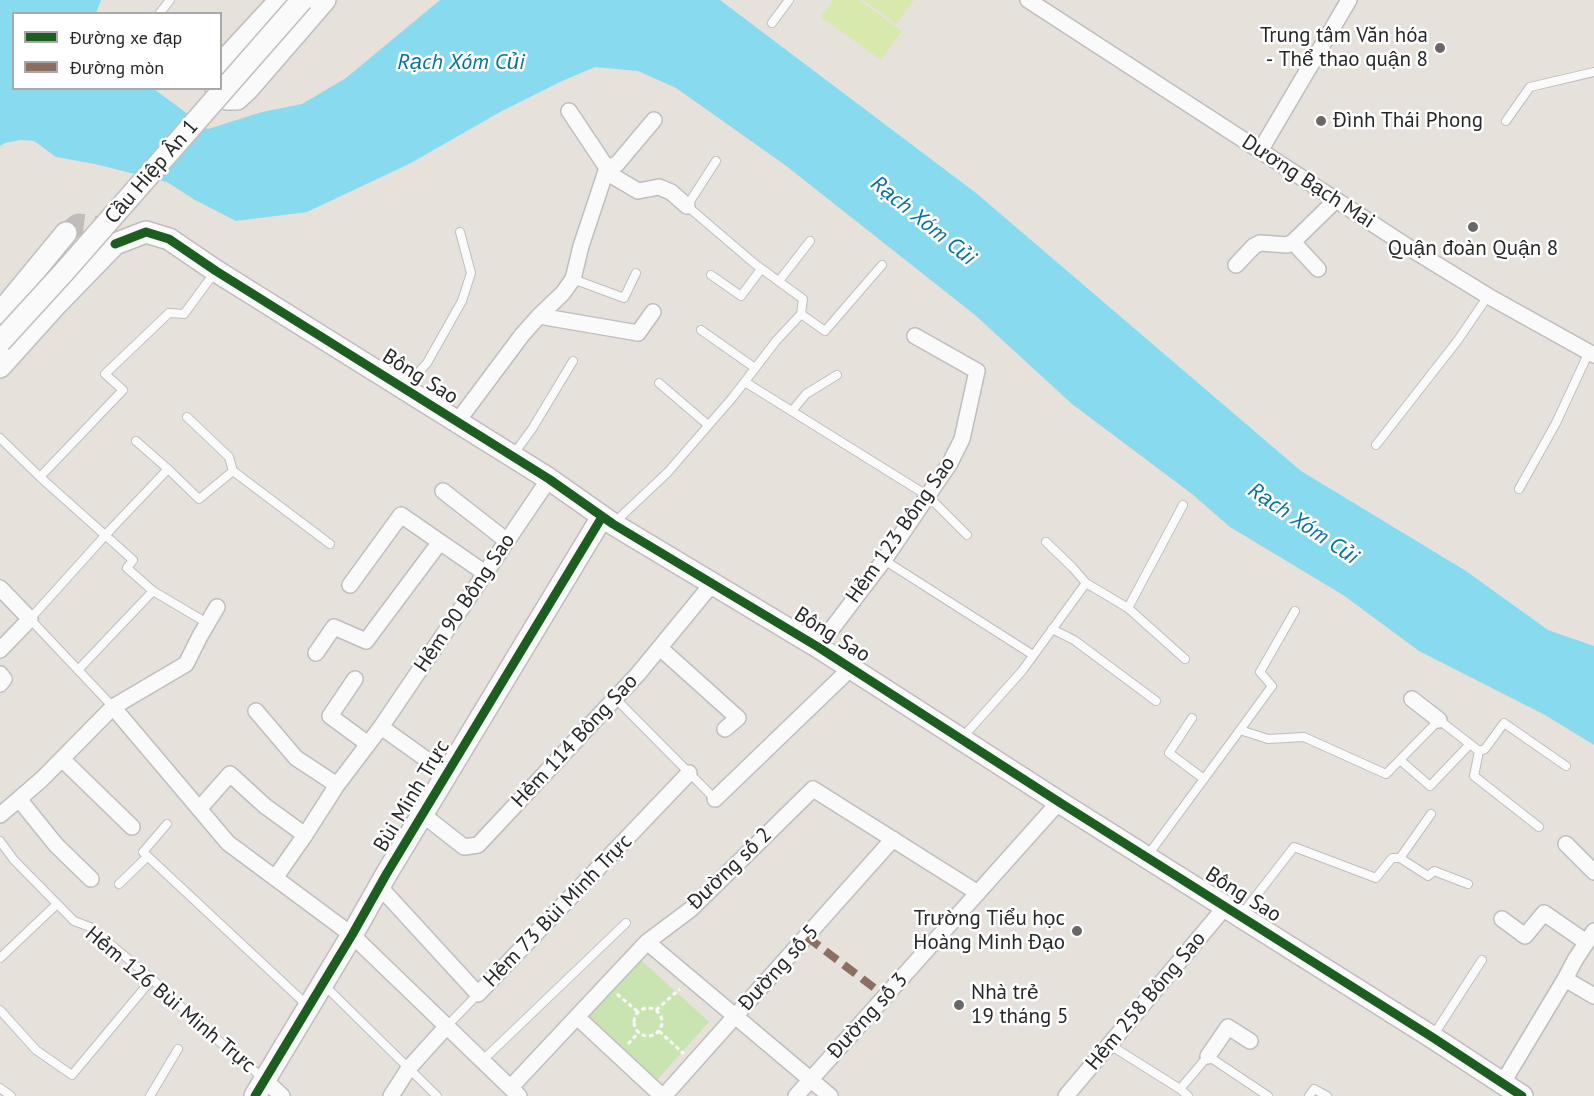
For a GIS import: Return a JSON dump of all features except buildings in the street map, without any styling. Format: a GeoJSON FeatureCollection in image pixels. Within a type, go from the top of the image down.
{"type":"FeatureCollection","features":[{"type":"Feature","properties":{"kind":"street"},"geometry":{"type":"LineString","coordinates":[[222,63],[280,0]]}},
{"type":"Feature","properties":{"kind":"street","name":"Cầu Hiệp Ân 1"},"geometry":{"type":"LineString","coordinates":[[0,342],[302,0]]}},
{"type":"Feature","properties":{"kind":"street"},"geometry":{"type":"LineString","coordinates":[[218,90],[227,99],[237,99],[324,0]]}},
{"type":"Feature","properties":{"kind":"street","name":"Dương Bạch Mai"},"geometry":{"type":"LineString","coordinates":[[1028,0],[1488,296],[1592,350]]}},
{"type":"Feature","properties":{"kind":"street"},"geometry":{"type":"LineString","coordinates":[[1260,151],[1349,0]]}},
{"type":"Feature","properties":{"kind":"street"},"geometry":{"type":"LineString","coordinates":[[569,111],[607,170],[638,191],[659,187],[671,192],[687,206]]}},
{"type":"Feature","properties":{"kind":"street"},"geometry":{"type":"LineString","coordinates":[[457,422],[522,335],[563,293],[573,279],[581,246],[607,170],[617,164],[654,120]]}},
{"type":"Feature","properties":{"kind":"street"},"geometry":{"type":"LineString","coordinates":[[1236,265],[1254,246],[1260,243],[1287,245],[1293,242],[1336,200]]}},
{"type":"Feature","properties":{"kind":"street","name":"Bông Sao"},"geometry":{"type":"LineString","coordinates":[[0,367],[115,244],[146,232],[169,239],[216,271],[549,479],[607,520],[818,647],[1432,1037],[1500,1087],[1522,1096]]}},
{"type":"Feature","properties":{"kind":"street"},"geometry":{"type":"LineString","coordinates":[[0,313],[66,233]]}},
{"type":"Feature","properties":{"kind":"street"},"geometry":{"type":"LineString","coordinates":[[1293,242],[1318,269]]}},
{"type":"Feature","properties":{"kind":"street"},"geometry":{"type":"LineString","coordinates":[[539,316],[638,333],[653,312]]}},
{"type":"Feature","properties":{"kind":"street","name":"Hẻm 123 Bông Sao"},"geometry":{"type":"LineString","coordinates":[[818,647],[884,560],[950,463],[962,439],[978,370],[915,336]]}},
{"type":"Feature","properties":{"kind":"street","name":"Hẻm 90 Bông Sao"},"geometry":{"type":"LineString","coordinates":[[275,878],[337,784],[381,727],[549,479]]}},
{"type":"Feature","properties":{"kind":"street"},"geometry":{"type":"LineString","coordinates":[[443,491],[507,541]]}},
{"type":"Feature","properties":{"kind":"street"},"geometry":{"type":"LineString","coordinates":[[350,585],[400,515],[485,573]]}},
{"type":"Feature","properties":{"kind":"street","name":"Bùi Minh Trực"},"geometry":{"type":"LineString","coordinates":[[260,1088],[422,814],[607,520]]}},
{"type":"Feature","properties":{"kind":"street"},"geometry":{"type":"LineString","coordinates":[[316,653],[334,627],[366,641],[440,542]]}},
{"type":"Feature","properties":{"kind":"street","name":"Hẻm 114 Bông Sao"},"geometry":{"type":"LineString","coordinates":[[422,814],[464,847],[478,845],[660,648],[712,584]]}},
{"type":"Feature","properties":{"kind":"street"},"geometry":{"type":"LineString","coordinates":[[0,588],[30,619],[0,650]]}},
{"type":"Feature","properties":{"kind":"street"},"geometry":{"type":"LineString","coordinates":[[0,815],[42,779],[113,707],[186,664],[217,607]]}},
{"type":"Feature","properties":{"kind":"street"},"geometry":{"type":"LineString","coordinates":[[660,648],[738,717],[725,729]]}},
{"type":"Feature","properties":{"kind":"street"},"geometry":{"type":"LineString","coordinates":[[715,799],[851,668]]}},
{"type":"Feature","properties":{"kind":"street"},"geometry":{"type":"LineString","coordinates":[[0,675],[4,679],[0,684]]}},
{"type":"Feature","properties":{"kind":"street"},"geometry":{"type":"LineString","coordinates":[[355,679],[330,716],[368,744]]}},
{"type":"Feature","properties":{"kind":"street"},"geometry":{"type":"LineString","coordinates":[[1412,699],[1439,720]]}},
{"type":"Feature","properties":{"kind":"street"},"geometry":{"type":"LineString","coordinates":[[113,707],[228,843],[351,935],[515,1092]]}},
{"type":"Feature","properties":{"kind":"street"},"geometry":{"type":"LineString","coordinates":[[255,711],[296,758],[337,784]]}},
{"type":"Feature","properties":{"kind":"street"},"geometry":{"type":"LineString","coordinates":[[381,727],[447,774]]}},
{"type":"Feature","properties":{"kind":"street"},"geometry":{"type":"LineString","coordinates":[[62,759],[132,827]]}},
{"type":"Feature","properties":{"kind":"street","name":"Hẻm 73 Bùi Minh Trực"},"geometry":{"type":"LineString","coordinates":[[379,886],[478,994],[689,773]]}},
{"type":"Feature","properties":{"kind":"street"},"geometry":{"type":"LineString","coordinates":[[199,809],[230,774],[265,806],[305,835]]}},
{"type":"Feature","properties":{"kind":"street","name":"Đường số 2"},"geometry":{"type":"LineString","coordinates":[[515,1092],[577,1017],[647,942],[691,909],[813,789],[978,893]]}},
{"type":"Feature","properties":{"kind":"street"},"geometry":{"type":"LineString","coordinates":[[19,799],[56,845],[92,879]]}},
{"type":"Feature","properties":{"kind":"street","name":"Đường số 3"},"geometry":{"type":"LineString","coordinates":[[796,1096],[1059,802]]}},
{"type":"Feature","properties":{"kind":"street","name":"Đường số 5"},"geometry":{"type":"LineString","coordinates":[[663,1096],[893,839]]}},
{"type":"Feature","properties":{"kind":"street"},"geometry":{"type":"LineString","coordinates":[[1566,844],[1594,872]]}},
{"type":"Feature","properties":{"kind":"street","name":"Hẻm 258 Bông Sao"},"geometry":{"type":"LineString","coordinates":[[1066,1096],[1234,911]]}},
{"type":"Feature","properties":{"kind":"street"},"geometry":{"type":"LineString","coordinates":[[1500,1087],[1590,937],[1544,913],[1525,936],[1502,919]]}},
{"type":"Feature","properties":{"kind":"street"},"geometry":{"type":"LineString","coordinates":[[647,942],[830,1096]]}},
{"type":"Feature","properties":{"kind":"street"},"geometry":{"type":"LineString","coordinates":[[1565,979],[1594,996]]}},
{"type":"Feature","properties":{"kind":"street"},"geometry":{"type":"LineString","coordinates":[[577,1017],[663,1096]]}},
{"type":"Feature","properties":{"kind":"street"},"geometry":{"type":"LineString","coordinates":[[391,1096],[409,1068],[447,1026]]}},
{"type":"Feature","properties":{"kind":"street"},"geometry":{"type":"LineString","coordinates":[[1208,1056],[1228,1027],[1250,1041]]}},
{"type":"Feature","properties":{"kind":"street"},"geometry":{"type":"LineString","coordinates":[[260,1088],[282,1096]]}},
{"type":"Feature","properties":{"kind":"lane"},"geometry":{"type":"LineString","coordinates":[[161,12],[170,0]]}},
{"type":"Feature","properties":{"kind":"lane"},"geometry":{"type":"LineString","coordinates":[[772,23],[789,0]]}},
{"type":"Feature","properties":{"kind":"lane"},"geometry":{"type":"LineString","coordinates":[[1506,121],[1530,87],[1594,72]]}},
{"type":"Feature","properties":{"kind":"lane"},"geometry":{"type":"LineString","coordinates":[[607,520],[668,472],[801,314],[803,299],[761,269],[687,206],[716,161]]}},
{"type":"Feature","properties":{"kind":"lane"},"geometry":{"type":"LineString","coordinates":[[404,388],[427,363],[462,301],[471,273],[460,232]]}},
{"type":"Feature","properties":{"kind":"lane"},"geometry":{"type":"LineString","coordinates":[[779,281],[810,241]]}},
{"type":"Feature","properties":{"kind":"lane"},"geometry":{"type":"LineString","coordinates":[[801,314],[825,331],[882,265]]}},
{"type":"Feature","properties":{"kind":"lane"},"geometry":{"type":"LineString","coordinates":[[711,275],[741,296],[761,269]]}},
{"type":"Feature","properties":{"kind":"lane"},"geometry":{"type":"LineString","coordinates":[[40,477],[123,390],[105,374],[169,313],[184,314],[216,271]]}},
{"type":"Feature","properties":{"kind":"lane"},"geometry":{"type":"LineString","coordinates":[[573,279],[624,298],[636,273]]}},
{"type":"Feature","properties":{"kind":"lane"},"geometry":{"type":"LineString","coordinates":[[1376,445],[1458,340],[1488,296]]}},
{"type":"Feature","properties":{"kind":"lane"},"geometry":{"type":"LineString","coordinates":[[701,330],[755,369]]}},
{"type":"Feature","properties":{"kind":"lane"},"geometry":{"type":"LineString","coordinates":[[1519,489],[1556,423],[1592,350]]}},
{"type":"Feature","properties":{"kind":"lane"},"geometry":{"type":"LineString","coordinates":[[512,456],[532,429],[573,361]]}},
{"type":"Feature","properties":{"kind":"lane"},"geometry":{"type":"LineString","coordinates":[[792,411],[806,394],[837,375]]}},
{"type":"Feature","properties":{"kind":"lane"},"geometry":{"type":"LineString","coordinates":[[745,382],[928,496],[967,535]]}},
{"type":"Feature","properties":{"kind":"lane"},"geometry":{"type":"LineString","coordinates":[[659,383],[708,426]]}},
{"type":"Feature","properties":{"kind":"lane"},"geometry":{"type":"LineString","coordinates":[[187,417],[230,457],[233,471],[330,544]]}},
{"type":"Feature","properties":{"kind":"lane"},"geometry":{"type":"LineString","coordinates":[[0,438],[133,560],[127,568],[153,591],[207,623]]}},
{"type":"Feature","properties":{"kind":"lane"},"geometry":{"type":"LineString","coordinates":[[136,441],[199,499],[233,471]]}},
{"type":"Feature","properties":{"kind":"lane"},"geometry":{"type":"LineString","coordinates":[[113,707],[30,619],[168,469]]}},
{"type":"Feature","properties":{"kind":"lane"},"geometry":{"type":"LineString","coordinates":[[1128,608],[1184,506]]}},
{"type":"Feature","properties":{"kind":"lane"},"geometry":{"type":"LineString","coordinates":[[1046,542],[1086,583],[1128,608],[1185,658]]}},
{"type":"Feature","properties":{"kind":"lane"},"geometry":{"type":"LineString","coordinates":[[884,560],[1033,655]]}},
{"type":"Feature","properties":{"kind":"lane"},"geometry":{"type":"LineString","coordinates":[[961,739],[1022,671],[1086,583]]}},
{"type":"Feature","properties":{"kind":"lane"},"geometry":{"type":"LineString","coordinates":[[78,670],[153,591]]}},
{"type":"Feature","properties":{"kind":"lane"},"geometry":{"type":"LineString","coordinates":[[1147,856],[1272,686],[1260,672],[1295,611]]}},
{"type":"Feature","properties":{"kind":"lane"},"geometry":{"type":"LineString","coordinates":[[1052,629],[1074,640],[1156,701]]}},
{"type":"Feature","properties":{"kind":"lane"},"geometry":{"type":"LineString","coordinates":[[615,698],[715,799]]}},
{"type":"Feature","properties":{"kind":"lane"},"geometry":{"type":"LineString","coordinates":[[1192,718],[1169,753],[1204,779]]}},
{"type":"Feature","properties":{"kind":"lane"},"geometry":{"type":"LineString","coordinates":[[1240,730],[1268,740],[1304,738],[1386,774],[1439,720],[1479,751]]}},
{"type":"Feature","properties":{"kind":"lane"},"geometry":{"type":"LineString","coordinates":[[1479,751],[1485,749],[1504,723],[1566,766]]}},
{"type":"Feature","properties":{"kind":"lane"},"geometry":{"type":"LineString","coordinates":[[1400,760],[1430,786],[1470,744]]}},
{"type":"Feature","properties":{"kind":"lane"},"geometry":{"type":"LineString","coordinates":[[1479,751],[1474,776],[1539,827]]}},
{"type":"Feature","properties":{"kind":"lane"},"geometry":{"type":"LineString","coordinates":[[1400,858],[1431,814]]}},
{"type":"Feature","properties":{"kind":"lane"},"geometry":{"type":"LineString","coordinates":[[167,824],[143,852],[309,1007]]}},
{"type":"Feature","properties":{"kind":"lane","name":"Hẻm 126 Bùi Minh Trực"},"geometry":{"type":"LineString","coordinates":[[0,841],[14,860],[74,921],[90,927],[152,979],[260,1088]]}},
{"type":"Feature","properties":{"kind":"lane"},"geometry":{"type":"LineString","coordinates":[[1234,911],[1294,847],[1376,878],[1392,858],[1400,858],[1428,876],[1434,871],[1468,884]]}},
{"type":"Feature","properties":{"kind":"lane"},"geometry":{"type":"LineString","coordinates":[[119,884],[147,857]]}},
{"type":"Feature","properties":{"kind":"lane"},"geometry":{"type":"LineString","coordinates":[[0,958],[57,904]]}},
{"type":"Feature","properties":{"kind":"lane"},"geometry":{"type":"LineString","coordinates":[[483,1060],[626,923]]}},
{"type":"Feature","properties":{"kind":"lane"},"geometry":{"type":"LineString","coordinates":[[1432,1037],[1482,960]]}},
{"type":"Feature","properties":{"kind":"lane"},"geometry":{"type":"LineString","coordinates":[[0,1010],[36,1050],[72,1075],[152,979]]}},
{"type":"Feature","properties":{"kind":"lane"},"geometry":{"type":"LineString","coordinates":[[323,984],[436,1096]]}},
{"type":"Feature","properties":{"kind":"lane"},"geometry":{"type":"LineString","coordinates":[[447,1026],[478,994]]}},
{"type":"Feature","properties":{"kind":"lane"},"geometry":{"type":"LineString","coordinates":[[1110,1045],[1188,1096]]}},
{"type":"Feature","properties":{"kind":"lane"},"geometry":{"type":"LineString","coordinates":[[150,1096],[178,1049]]}},
{"type":"Feature","properties":{"kind":"lane"},"geometry":{"type":"LineString","coordinates":[[1180,1089],[1208,1056],[1268,1096]]}},
{"type":"Feature","properties":{"kind":"lane"},"geometry":{"type":"LineString","coordinates":[[0,1088],[11,1096]]}},
{"type":"Feature","properties":{"kind":"lane"},"geometry":{"type":"LineString","coordinates":[[1309,1096],[1314,1089],[1327,1096]]}},
{"type":"Feature","properties":{"kind":"path"},"geometry":{"type":"LineString","coordinates":[[656,1010],[690,980]]}},
{"type":"Feature","properties":{"kind":"path"},"geometry":{"type":"LineString","coordinates":[[607,985],[638,1012]]}},
{"type":"Feature","properties":{"kind":"path"},"geometry":{"type":"LineString","coordinates":[[647,1008],[656,1010],[660,1013],[663,1022],[659,1031],[651,1036],[643,1035],[636,1029],[634,1020],[638,1012],[647,1008]]}},
{"type":"Feature","properties":{"kind":"path"},"geometry":{"type":"LineString","coordinates":[[659,1031],[694,1063]]}},
{"type":"Feature","properties":{"kind":"green space"},"geometry":{"type":"Polygon","coordinates":[[[833,0],[859,0],[902,31],[881,60],[821,17],[833,0]]]}},
{"type":"Feature","properties":{"kind":"green space"},"geometry":{"type":"Polygon","coordinates":[[[863,0],[914,0],[896,24],[863,0]]]}},
{"type":"Feature","properties":{"kind":"green space"},"geometry":{"type":"Polygon","coordinates":[[[640,959],[709,1022],[656,1081],[587,1017],[640,959]]]}},
{"type":"Feature","properties":{"kind":"water","name":"Rạch Xóm Củi"},"geometry":{"type":"Polygon","coordinates":[[[0,0],[101,0],[96,12],[12,12],[12,90],[155,90],[208,129],[262,112],[302,104],[346,78],[440,0],[720,0],[976,193],[1301,471],[1466,571],[1548,630],[1594,646],[1594,745],[1545,715],[1419,651],[1343,595],[1230,527],[1192,494],[1072,404],[975,315],[785,165],[676,88],[638,71],[595,67],[500,112],[411,163],[307,212],[236,221],[195,200],[167,182],[56,157],[34,141],[21,140],[0,146],[0,0]]]}},
{"type":"Feature","properties":{"kind":"tunnel"},"geometry":{"type":"LineString","coordinates":[[66,233],[78,224],[94,226],[113,241]]}},
{"type":"Feature","properties":{"kind":"marked path"},"geometry":{"type":"LineString","coordinates":[[807,937],[885,996]]}},
{"type":"Feature","properties":{"kind":"cycle path"},"geometry":{"type":"LineString","coordinates":[[115,244],[146,232],[169,239],[216,271],[549,479],[613,524],[818,647],[1522,1096]]}},
{"type":"Feature","properties":{"kind":"cycle path"},"geometry":{"type":"LineString","coordinates":[[255,1096],[602,517]]}},
{"type":"Feature","properties":{"kind":"place","name":"Trung tâm Văn hóa - Thể thao quận 8"},"geometry":{"type":"Point","coordinates":[1440,48]}},
{"type":"Feature","properties":{"kind":"place","name":"Đình Thái Phong"},"geometry":{"type":"Point","coordinates":[1321,121]}},
{"type":"Feature","properties":{"kind":"place","name":"Quận đoàn Quận 8"},"geometry":{"type":"Point","coordinates":[1473,227]}},
{"type":"Feature","properties":{"kind":"place","name":"Trường Tiểu học Hoàng Minh Đạo"},"geometry":{"type":"Point","coordinates":[1077,931]}},
{"type":"Feature","properties":{"kind":"place","name":"Nhà trẻ 19 tháng 5"},"geometry":{"type":"Point","coordinates":[959,1005]}}]}
